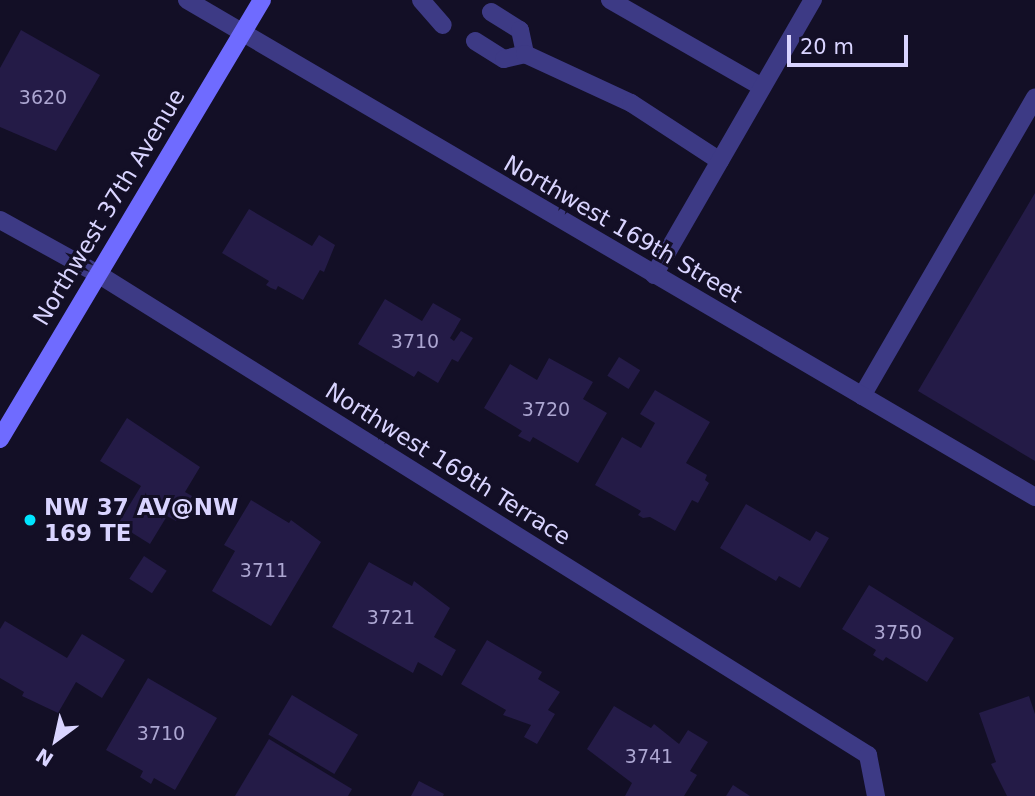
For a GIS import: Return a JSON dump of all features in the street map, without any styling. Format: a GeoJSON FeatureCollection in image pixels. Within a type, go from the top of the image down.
{"type":"FeatureCollection","features":[{"type":"Feature","properties":{"kind":"main road","name":"Northwest 37th Avenue"},"geometry":{"type":"LineString","coordinates":[[0,439],[262,0]]}},
{"type":"Feature","properties":{"kind":"street","name":"Northwest 169th Street"},"geometry":{"type":"LineString","coordinates":[[187,0],[1035,497]]}},
{"type":"Feature","properties":{"kind":"street"},"geometry":{"type":"LineString","coordinates":[[421,0],[443,25]]}},
{"type":"Feature","properties":{"kind":"street"},"geometry":{"type":"LineString","coordinates":[[610,0],[762,88]]}},
{"type":"Feature","properties":{"kind":"street"},"geometry":{"type":"LineString","coordinates":[[653,275],[813,0]]}},
{"type":"Feature","properties":{"kind":"street"},"geometry":{"type":"LineString","coordinates":[[491,12],[520,30],[525,54]]}},
{"type":"Feature","properties":{"kind":"street"},"geometry":{"type":"LineString","coordinates":[[475,41],[504,59],[525,54],[631,103],[720,160]]}},
{"type":"Feature","properties":{"kind":"street"},"geometry":{"type":"LineString","coordinates":[[862,396],[1035,97]]}},
{"type":"Feature","properties":{"kind":"street","name":"Northwest 169th Terrace"},"geometry":{"type":"LineString","coordinates":[[0,220],[98,274],[868,755],[876,796]]}},
{"type":"Feature","properties":{"kind":"building"},"geometry":{"type":"Polygon","coordinates":[[[21,30],[100,75],[56,151],[0,127],[0,68],[21,30]]]}},
{"type":"Feature","properties":{"kind":"building"},"geometry":{"type":"Polygon","coordinates":[[[1035,193],[1035,461],[918,391],[1035,193]]]}},
{"type":"Feature","properties":{"kind":"building"},"geometry":{"type":"Polygon","coordinates":[[[249,209],[312,246],[319,235],[335,245],[324,272],[320,270],[303,300],[278,286],[276,290],[271,288],[266,285],[269,281],[222,253],[249,209]]]}},
{"type":"Feature","properties":{"kind":"building"},"geometry":{"type":"Polygon","coordinates":[[[385,299],[422,321],[433,303],[461,319],[450,338],[454,341],[461,331],[473,338],[458,362],[452,359],[438,383],[418,371],[414,377],[358,344],[385,299]]]}},
{"type":"Feature","properties":{"kind":"building"},"geometry":{"type":"Polygon","coordinates":[[[619,357],[640,370],[629,389],[607,376],[619,357]]]}},
{"type":"Feature","properties":{"kind":"building"},"geometry":{"type":"Polygon","coordinates":[[[549,358],[593,382],[583,399],[607,413],[578,463],[533,437],[530,442],[518,436],[522,431],[484,408],[510,364],[537,380],[549,358]]]}},
{"type":"Feature","properties":{"kind":"building"},"geometry":{"type":"Polygon","coordinates":[[[655,390],[710,422],[686,463],[707,475],[705,480],[709,483],[698,503],[692,500],[675,531],[650,517],[643,518],[638,515],[641,511],[595,485],[622,437],[641,448],[655,423],[640,414],[655,390]]]}},
{"type":"Feature","properties":{"kind":"building"},"geometry":{"type":"Polygon","coordinates":[[[127,418],[200,467],[185,492],[192,496],[176,521],[167,516],[150,544],[118,524],[141,486],[100,461],[127,418]]]}},
{"type":"Feature","properties":{"kind":"building"},"geometry":{"type":"Polygon","coordinates":[[[251,500],[289,523],[291,520],[321,542],[271,626],[212,591],[235,551],[224,545],[251,500]]]}},
{"type":"Feature","properties":{"kind":"building"},"geometry":{"type":"Polygon","coordinates":[[[746,504],[810,541],[816,531],[829,538],[800,588],[779,576],[776,581],[720,548],[746,504]]]}},
{"type":"Feature","properties":{"kind":"building"},"geometry":{"type":"Polygon","coordinates":[[[144,556],[167,571],[152,593],[129,579],[144,556]]]}},
{"type":"Feature","properties":{"kind":"building"},"geometry":{"type":"Polygon","coordinates":[[[369,562],[412,586],[414,581],[450,608],[434,637],[456,650],[442,676],[418,662],[413,673],[332,627],[369,562]]]}},
{"type":"Feature","properties":{"kind":"building"},"geometry":{"type":"Polygon","coordinates":[[[869,585],[954,638],[927,682],[886,657],[883,661],[873,655],[876,650],[842,629],[869,585]]]}},
{"type":"Feature","properties":{"kind":"building"},"geometry":{"type":"Polygon","coordinates":[[[5,621],[67,658],[82,634],[125,660],[102,698],[76,682],[58,713],[22,696],[24,692],[0,678],[0,629],[5,621]]]}},
{"type":"Feature","properties":{"kind":"building"},"geometry":{"type":"Polygon","coordinates":[[[487,640],[542,672],[538,679],[560,692],[548,710],[555,714],[537,744],[524,737],[531,725],[503,715],[506,710],[461,684],[487,640]]]}},
{"type":"Feature","properties":{"kind":"building"},"geometry":{"type":"Polygon","coordinates":[[[148,678],[217,718],[175,790],[154,778],[151,784],[140,777],[143,771],[106,750],[148,678]]]}},
{"type":"Feature","properties":{"kind":"building"},"geometry":{"type":"Polygon","coordinates":[[[292,695],[358,735],[334,774],[268,734],[292,695]]]}},
{"type":"Feature","properties":{"kind":"building"},"geometry":{"type":"Polygon","coordinates":[[[1029,696],[1035,714],[1035,796],[1007,796],[991,764],[996,762],[979,713],[1029,696]]]}},
{"type":"Feature","properties":{"kind":"building"},"geometry":{"type":"Polygon","coordinates":[[[614,706],[651,728],[654,724],[679,744],[688,730],[708,742],[690,771],[697,775],[684,796],[625,796],[632,783],[587,749],[614,706]]]}},
{"type":"Feature","properties":{"kind":"building"},"geometry":{"type":"Polygon","coordinates":[[[269,739],[352,789],[348,796],[235,796],[269,739]]]}},
{"type":"Feature","properties":{"kind":"building"},"geometry":{"type":"Polygon","coordinates":[[[419,781],[444,794],[443,796],[411,796],[419,781]]]}},
{"type":"Feature","properties":{"kind":"building"},"geometry":{"type":"Polygon","coordinates":[[[733,785],[750,796],[726,796],[733,785]]]}},
{"type":"Feature","properties":{"kind":"place","name":"NW 37 AV@NW 169 TE"},"geometry":{"type":"Point","coordinates":[30,520]}}]}
